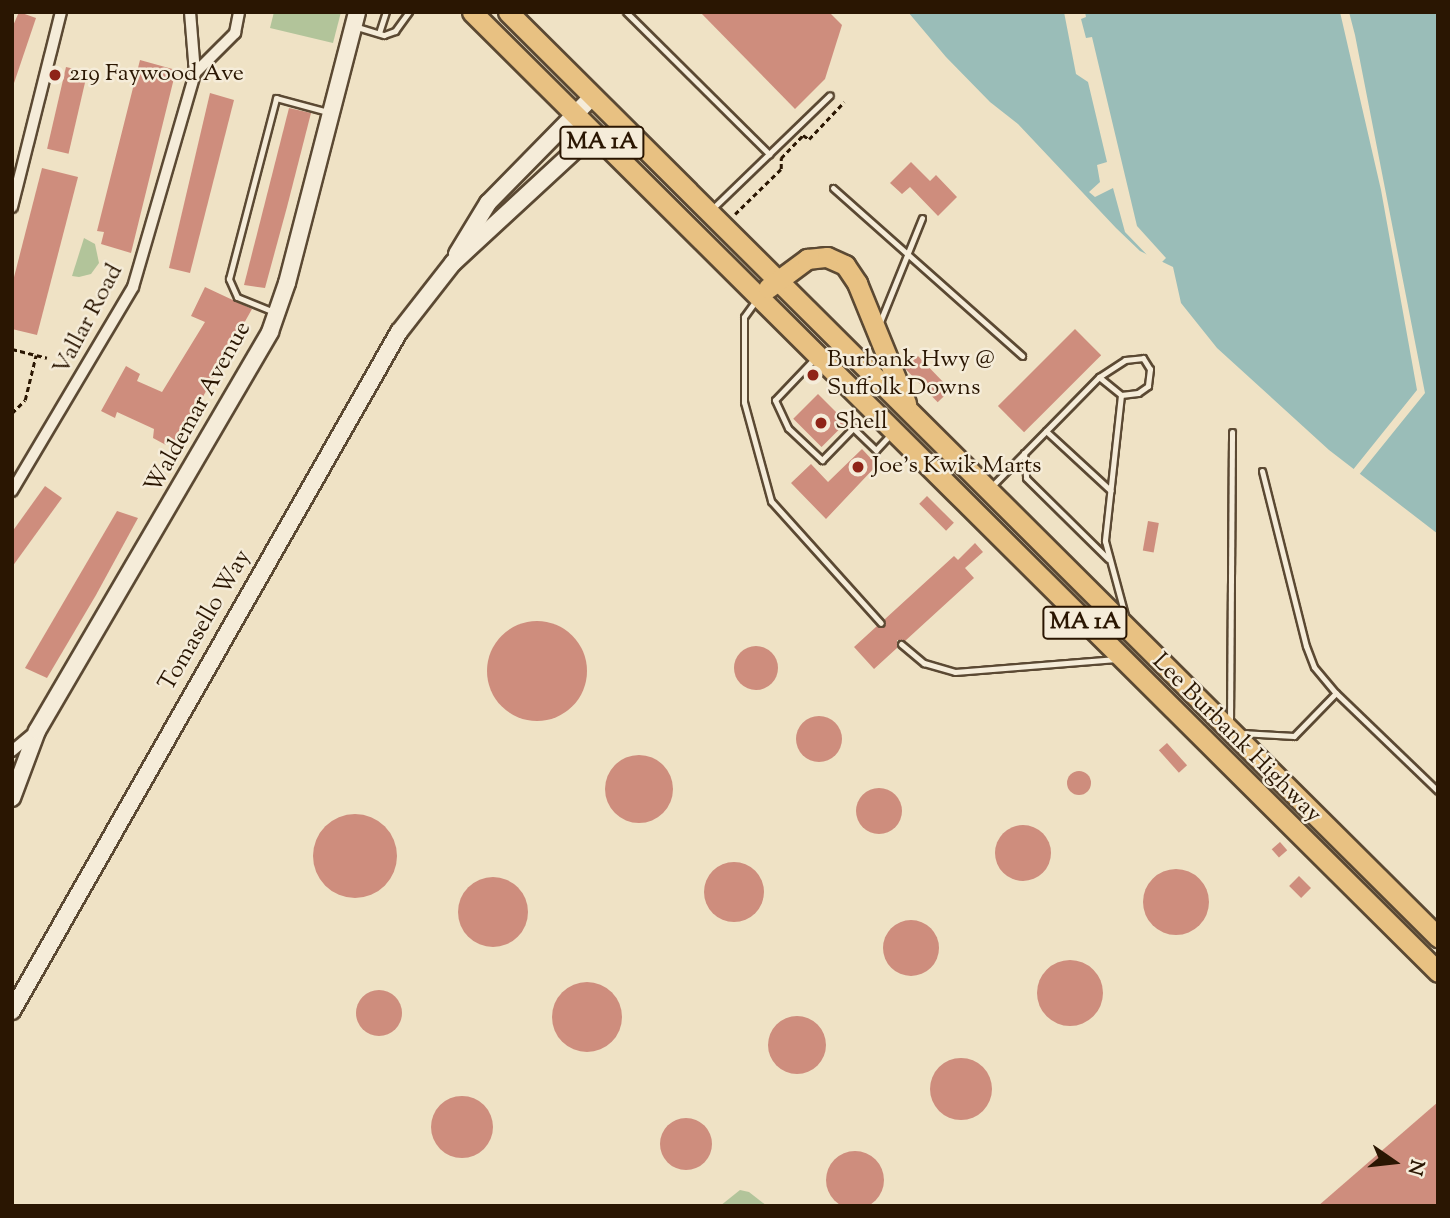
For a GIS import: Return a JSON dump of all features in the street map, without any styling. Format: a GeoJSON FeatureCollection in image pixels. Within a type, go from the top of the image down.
{"type":"FeatureCollection","features":[{"type":"Feature","properties":{"kind":"highway","name":"MA 1A"},"geometry":{"type":"LineString","coordinates":[[472,12],[593,134]]}},
{"type":"Feature","properties":{"kind":"highway","name":"MA 1A"},"geometry":{"type":"LineString","coordinates":[[508,12],[709,212]]}},
{"type":"Feature","properties":{"kind":"highway","name":"Lee Burbank Highway"},"geometry":{"type":"LineString","coordinates":[[593,134],[1438,972]]}},
{"type":"Feature","properties":{"kind":"highway","name":"Lee Burbank Highway"},"geometry":{"type":"LineString","coordinates":[[709,212],[1438,937]]}},
{"type":"Feature","properties":{"kind":"highway"},"geometry":{"type":"LineString","coordinates":[[758,297],[807,259],[838,260],[855,278],[910,413]]}},
{"type":"Feature","properties":{"kind":"street"},"geometry":{"type":"LineString","coordinates":[[12,207],[61,12]]}},
{"type":"Feature","properties":{"kind":"street","name":"Vallar Road"},"geometry":{"type":"LineString","coordinates":[[12,492],[133,287],[195,74],[190,12]]}},
{"type":"Feature","properties":{"kind":"street","name":"Vallar Road"},"geometry":{"type":"LineString","coordinates":[[195,74],[235,33],[239,12]]}},
{"type":"Feature","properties":{"kind":"street","name":"Waldemar Avenue"},"geometry":{"type":"LineString","coordinates":[[12,799],[37,730],[241,387],[277,313],[356,19]]}},
{"type":"Feature","properties":{"kind":"street","name":"Tomasello Way"},"geometry":{"type":"LineString","coordinates":[[12,1011],[376,369],[409,317],[453,262],[488,203],[593,97]]}},
{"type":"Feature","properties":{"kind":"street","name":"Tomasello Way"},"geometry":{"type":"LineString","coordinates":[[453,262],[593,134]]}},
{"type":"Feature","properties":{"kind":"street"},"geometry":{"type":"LineString","coordinates":[[12,751],[37,730]]}},
{"type":"Feature","properties":{"kind":"lane"},"geometry":{"type":"LineString","coordinates":[[379,33],[386,12]]}},
{"type":"Feature","properties":{"kind":"lane"},"geometry":{"type":"LineString","coordinates":[[356,19],[379,33],[395,31],[409,12]]}},
{"type":"Feature","properties":{"kind":"lane"},"geometry":{"type":"LineString","coordinates":[[626,12],[769,154]]}},
{"type":"Feature","properties":{"kind":"lane"},"geometry":{"type":"LineString","coordinates":[[709,212],[831,95]]}},
{"type":"Feature","properties":{"kind":"lane"},"geometry":{"type":"LineString","coordinates":[[277,313],[237,297],[229,279],[276,98],[331,113]]}},
{"type":"Feature","properties":{"kind":"lane"},"geometry":{"type":"LineString","coordinates":[[833,188],[1022,356]]}},
{"type":"Feature","properties":{"kind":"lane"},"geometry":{"type":"LineString","coordinates":[[876,331],[922,218]]}},
{"type":"Feature","properties":{"kind":"lane"},"geometry":{"type":"LineString","coordinates":[[758,297],[744,317],[744,402],[771,501],[881,623]]}},
{"type":"Feature","properties":{"kind":"lane"},"geometry":{"type":"LineString","coordinates":[[818,356],[775,400],[788,428],[822,460],[853,428],[876,450],[893,432]]}},
{"type":"Feature","properties":{"kind":"lane"},"geometry":{"type":"LineString","coordinates":[[987,491],[1099,377],[1125,360],[1143,358],[1150,369],[1148,386],[1138,394],[1121,395],[1099,377]]}},
{"type":"Feature","properties":{"kind":"lane"},"geometry":{"type":"LineString","coordinates":[[1121,395],[1105,541],[1129,632]]}},
{"type":"Feature","properties":{"kind":"lane"},"geometry":{"type":"LineString","coordinates":[[1046,431],[1111,491]]}},
{"type":"Feature","properties":{"kind":"lane"},"geometry":{"type":"LineString","coordinates":[[1232,432],[1230,732],[1294,736],[1336,693]]}},
{"type":"Feature","properties":{"kind":"lane"},"geometry":{"type":"LineString","coordinates":[[1024,453],[1026,478],[1110,561]]}},
{"type":"Feature","properties":{"kind":"lane"},"geometry":{"type":"LineString","coordinates":[[1262,471],[1306,646],[1314,667],[1336,693],[1438,791]]}},
{"type":"Feature","properties":{"kind":"lane"},"geometry":{"type":"LineString","coordinates":[[901,644],[924,663],[955,672],[1121,659]]}},
{"type":"Feature","properties":{"kind":"path"},"geometry":{"type":"LineString","coordinates":[[733,216],[780,169],[781,158],[803,135],[809,139],[844,102]]}},
{"type":"Feature","properties":{"kind":"path"},"geometry":{"type":"LineString","coordinates":[[12,349],[47,358]]}},
{"type":"Feature","properties":{"kind":"path"},"geometry":{"type":"LineString","coordinates":[[12,413],[25,400],[36,355]]}},
{"type":"Feature","properties":{"kind":"green space"},"geometry":{"type":"Polygon","coordinates":[[[274,12],[341,12],[333,43],[270,28],[274,12]]]}},
{"type":"Feature","properties":{"kind":"green space"},"geometry":{"type":"Polygon","coordinates":[[[84,238],[95,244],[99,263],[91,274],[72,276],[84,238]]]}},
{"type":"Feature","properties":{"kind":"green space"},"geometry":{"type":"Polygon","coordinates":[[[740,1190],[749,1192],[767,1206],[720,1206],[740,1190]]]}},
{"type":"Feature","properties":{"kind":"water"},"geometry":{"type":"Polygon","coordinates":[[[908,12],[1438,12],[1438,534],[1329,450],[1217,348],[1181,303],[1173,267],[1140,251],[1116,228],[1018,124],[990,102],[946,57],[908,12]]]}},
{"type":"Feature","properties":{"kind":"pier"},"geometry":{"type":"Polygon","coordinates":[[[1064,12],[1085,12],[1086,17],[1081,19],[1086,38],[1092,37],[1137,226],[1166,258],[1162,262],[1169,269],[1152,260],[1125,232],[1113,188],[1095,197],[1089,192],[1100,182],[1097,165],[1107,162],[1088,82],[1076,74],[1064,12]]]}},
{"type":"Feature","properties":{"kind":"pier"},"geometry":{"type":"Polygon","coordinates":[[[1340,12],[1349,12],[1355,35],[1425,393],[1358,476],[1352,471],[1417,390],[1381,190],[1340,12]]]}},
{"type":"Feature","properties":{"kind":"building"},"geometry":{"type":"Polygon","coordinates":[[[19,12],[36,18],[12,89],[12,28],[19,12]]]}},
{"type":"Feature","properties":{"kind":"building"},"geometry":{"type":"Polygon","coordinates":[[[700,12],[829,12],[842,25],[825,79],[795,109],[700,12]]]}},
{"type":"Feature","properties":{"kind":"building"},"geometry":{"type":"Polygon","coordinates":[[[140,60],[176,70],[131,253],[101,244],[104,232],[97,231],[140,60]]]}},
{"type":"Feature","properties":{"kind":"building"},"geometry":{"type":"Polygon","coordinates":[[[66,67],[87,72],[69,154],[47,149],[66,67]]]}},
{"type":"Feature","properties":{"kind":"building"},"geometry":{"type":"Polygon","coordinates":[[[210,93],[234,100],[190,273],[169,268],[210,93]]]}},
{"type":"Feature","properties":{"kind":"building"},"geometry":{"type":"Polygon","coordinates":[[[289,108],[311,113],[265,288],[244,285],[289,108]]]}},
{"type":"Feature","properties":{"kind":"building"},"geometry":{"type":"Polygon","coordinates":[[[911,162],[930,181],[936,175],[957,197],[938,216],[910,187],[902,194],[890,183],[911,162]]]}},
{"type":"Feature","properties":{"kind":"building"},"geometry":{"type":"Polygon","coordinates":[[[42,168],[78,177],[37,335],[12,329],[12,285],[42,168]]]}},
{"type":"Feature","properties":{"kind":"building"},"geometry":{"type":"Polygon","coordinates":[[[205,287],[252,309],[177,443],[169,439],[166,445],[153,438],[154,429],[117,412],[115,418],[101,411],[126,366],[140,374],[137,381],[162,392],[205,322],[191,316],[205,287]]]}},
{"type":"Feature","properties":{"kind":"building"},"geometry":{"type":"Polygon","coordinates":[[[1075,329],[1101,355],[1024,432],[998,406],[1075,329]]]}},
{"type":"Feature","properties":{"kind":"building"},"geometry":{"type":"Polygon","coordinates":[[[918,356],[951,390],[938,402],[905,369],[918,356]]]}},
{"type":"Feature","properties":{"kind":"building"},"geometry":{"type":"Polygon","coordinates":[[[818,394],[846,422],[822,447],[793,419],[818,394]]]}},
{"type":"Feature","properties":{"kind":"building"},"geometry":{"type":"Polygon","coordinates":[[[862,449],[877,465],[826,519],[791,483],[811,464],[828,482],[862,449]]]}},
{"type":"Feature","properties":{"kind":"building"},"geometry":{"type":"Polygon","coordinates":[[[45,486],[62,498],[12,567],[12,532],[45,486]]]}},
{"type":"Feature","properties":{"kind":"building"},"geometry":{"type":"Polygon","coordinates":[[[927,496],[954,523],[946,531],[919,504],[927,496]]]}},
{"type":"Feature","properties":{"kind":"building"},"geometry":{"type":"Polygon","coordinates":[[[117,511],[138,518],[96,595],[47,678],[25,668],[117,511]]]}},
{"type":"Feature","properties":{"kind":"building"},"geometry":{"type":"Polygon","coordinates":[[[1148,521],[1159,523],[1154,552],[1143,551],[1148,521]]]}},
{"type":"Feature","properties":{"kind":"building"},"geometry":{"type":"Polygon","coordinates":[[[975,543],[983,552],[965,568],[974,578],[905,641],[897,640],[897,648],[874,669],[854,647],[877,626],[884,627],[885,619],[954,556],[958,560],[975,543]]]}},
{"type":"Feature","properties":{"kind":"building"},"geometry":{"type":"Polygon","coordinates":[[[537,621],[556,625],[572,636],[583,652],[587,671],[583,690],[572,706],[556,717],[537,721],[518,717],[502,706],[491,690],[487,671],[491,652],[502,636],[518,625],[537,621]]]}},
{"type":"Feature","properties":{"kind":"building"},"geometry":{"type":"Polygon","coordinates":[[[756,646],[765,647],[772,652],[777,659],[777,677],[772,684],[765,689],[756,690],[747,689],[740,684],[735,677],[734,668],[735,659],[740,652],[747,647],[756,646]]]}},
{"type":"Feature","properties":{"kind":"building"},"geometry":{"type":"Polygon","coordinates":[[[819,716],[835,723],[842,739],[835,755],[819,762],[803,755],[796,739],[803,723],[819,716]]]}},
{"type":"Feature","properties":{"kind":"building"},"geometry":{"type":"Polygon","coordinates":[[[1167,743],[1187,765],[1179,773],[1159,750],[1167,743]]]}},
{"type":"Feature","properties":{"kind":"building"},"geometry":{"type":"Polygon","coordinates":[[[639,755],[652,758],[663,765],[670,776],[673,789],[670,802],[663,813],[652,820],[639,823],[626,820],[615,813],[608,802],[605,789],[608,776],[615,765],[626,758],[639,755]]]}},
{"type":"Feature","properties":{"kind":"building"},"geometry":{"type":"Polygon","coordinates":[[[1079,771],[1088,774],[1091,783],[1088,792],[1079,795],[1070,792],[1067,783],[1070,774],[1079,771]]]}},
{"type":"Feature","properties":{"kind":"building"},"geometry":{"type":"Polygon","coordinates":[[[879,788],[895,795],[902,811],[895,827],[879,834],[863,827],[856,811],[863,795],[879,788]]]}},
{"type":"Feature","properties":{"kind":"building"},"geometry":{"type":"Polygon","coordinates":[[[355,814],[371,817],[385,826],[394,840],[397,856],[394,872],[385,886],[371,895],[355,898],[339,895],[325,886],[316,872],[313,856],[316,840],[325,826],[339,817],[355,814]]]}},
{"type":"Feature","properties":{"kind":"building"},"geometry":{"type":"Polygon","coordinates":[[[1018,825],[1028,825],[1043,833],[1049,842],[1049,864],[1043,873],[1028,881],[1018,881],[1000,869],[995,858],[995,848],[1007,830],[1018,825]]]}},
{"type":"Feature","properties":{"kind":"building"},"geometry":{"type":"Polygon","coordinates":[[[1280,842],[1287,850],[1279,858],[1272,849],[1280,842]]]}},
{"type":"Feature","properties":{"kind":"building"},"geometry":{"type":"Polygon","coordinates":[[[728,862],[740,862],[759,875],[764,892],[762,904],[751,917],[740,922],[728,922],[709,909],[704,898],[704,886],[717,867],[728,862]]]}},
{"type":"Feature","properties":{"kind":"building"},"geometry":{"type":"Polygon","coordinates":[[[1176,869],[1189,871],[1199,879],[1207,889],[1207,915],[1199,925],[1189,933],[1176,935],[1163,933],[1153,925],[1145,915],[1143,902],[1145,889],[1153,879],[1163,871],[1176,869]]]}},
{"type":"Feature","properties":{"kind":"building"},"geometry":{"type":"Polygon","coordinates":[[[1299,876],[1311,888],[1301,898],[1289,886],[1299,876]]]}},
{"type":"Feature","properties":{"kind":"building"},"geometry":{"type":"Polygon","coordinates":[[[493,877],[512,883],[522,893],[528,912],[522,931],[512,941],[493,947],[474,941],[464,931],[458,912],[464,893],[474,883],[493,877]]]}},
{"type":"Feature","properties":{"kind":"building"},"geometry":{"type":"Polygon","coordinates":[[[911,920],[922,922],[931,928],[937,937],[937,959],[931,968],[922,974],[911,976],[900,974],[891,968],[885,959],[883,948],[885,937],[891,928],[900,922],[911,920]]]}},
{"type":"Feature","properties":{"kind":"building"},"geometry":{"type":"Polygon","coordinates":[[[1070,960],[1093,970],[1103,993],[1093,1016],[1070,1026],[1047,1016],[1037,993],[1047,970],[1070,960]]]}},
{"type":"Feature","properties":{"kind":"building"},"geometry":{"type":"Polygon","coordinates":[[[587,982],[612,992],[622,1017],[612,1042],[587,1052],[562,1042],[552,1017],[562,992],[587,982]]]}},
{"type":"Feature","properties":{"kind":"building"},"geometry":{"type":"Polygon","coordinates":[[[379,990],[395,997],[402,1013],[395,1029],[379,1036],[363,1029],[356,1013],[363,997],[379,990]]]}},
{"type":"Feature","properties":{"kind":"building"},"geometry":{"type":"Polygon","coordinates":[[[797,1016],[808,1018],[821,1029],[826,1045],[824,1056],[813,1069],[797,1074],[786,1072],[773,1061],[768,1045],[770,1034],[781,1021],[797,1016]]]}},
{"type":"Feature","properties":{"kind":"building"},"geometry":{"type":"Polygon","coordinates":[[[961,1058],[973,1060],[983,1067],[990,1077],[990,1101],[983,1111],[973,1118],[961,1120],[949,1118],[939,1111],[932,1101],[930,1089],[932,1077],[939,1067],[949,1060],[961,1058]]]}},
{"type":"Feature","properties":{"kind":"building"},"geometry":{"type":"Polygon","coordinates":[[[462,1096],[474,1098],[484,1105],[491,1115],[491,1139],[484,1149],[474,1156],[462,1158],[450,1156],[440,1149],[433,1139],[431,1127],[433,1115],[440,1105],[450,1098],[462,1096]]]}},
{"type":"Feature","properties":{"kind":"building"},"geometry":{"type":"Polygon","coordinates":[[[1438,1102],[1438,1206],[1318,1206],[1438,1102]]]}},
{"type":"Feature","properties":{"kind":"building"},"geometry":{"type":"Polygon","coordinates":[[[686,1118],[705,1125],[712,1144],[705,1163],[686,1170],[667,1163],[660,1144],[667,1125],[686,1118]]]}},
{"type":"Feature","properties":{"kind":"building"},"geometry":{"type":"Polygon","coordinates":[[[855,1151],[871,1156],[879,1164],[884,1180],[879,1196],[871,1204],[855,1209],[839,1204],[831,1196],[826,1180],[831,1164],[839,1156],[855,1151]]]}},
{"type":"Feature","properties":{"kind":"place","name":"219 Faywood Ave"},"geometry":{"type":"Point","coordinates":[55,75]}},
{"type":"Feature","properties":{"kind":"place","name":"Burbank Hwy @ Suffolk Downs"},"geometry":{"type":"Point","coordinates":[813,375]}},
{"type":"Feature","properties":{"kind":"place","name":"Shell"},"geometry":{"type":"Point","coordinates":[821,423]}},
{"type":"Feature","properties":{"kind":"place","name":"Joe's Kwik Marts"},"geometry":{"type":"Point","coordinates":[858,467]}}]}
